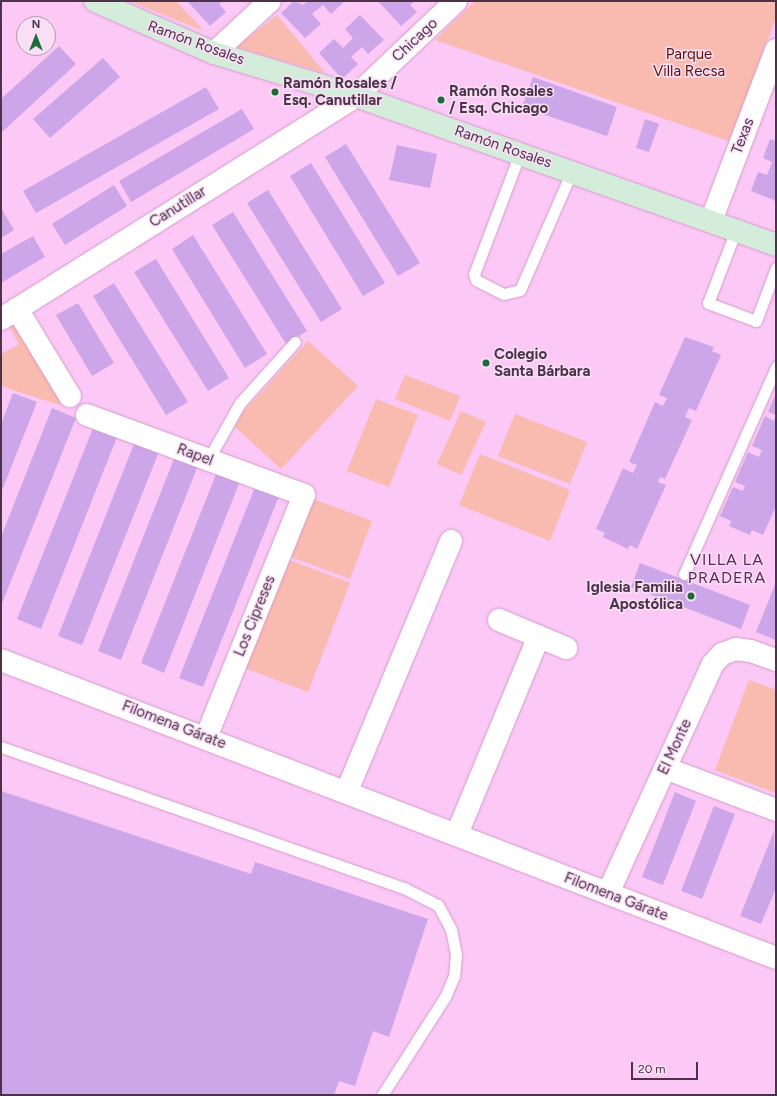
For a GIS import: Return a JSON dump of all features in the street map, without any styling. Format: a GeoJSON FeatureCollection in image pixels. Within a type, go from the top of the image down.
{"type":"FeatureCollection","features":[{"type":"Feature","properties":{"kind":"street","name":"Ramón Rosales"},"geometry":{"type":"LineString","coordinates":[[95,1],[214,53],[356,96],[572,171],[776,245]]}},
{"type":"Feature","properties":{"kind":"street"},"geometry":{"type":"LineString","coordinates":[[214,53],[270,1]]}},
{"type":"Feature","properties":{"kind":"street","name":"Chicago"},"geometry":{"type":"LineString","coordinates":[[356,96],[456,1]]}},
{"type":"Feature","properties":{"kind":"street","name":"Texas"},"geometry":{"type":"LineString","coordinates":[[711,221],[776,50]]}},
{"type":"Feature","properties":{"kind":"street","name":"Canutillar"},"geometry":{"type":"LineString","coordinates":[[9,314],[356,96]]}},
{"type":"Feature","properties":{"kind":"street"},"geometry":{"type":"LineString","coordinates":[[9,314],[70,396]]}},
{"type":"Feature","properties":{"kind":"street","name":"Rapel"},"geometry":{"type":"LineString","coordinates":[[87,415],[304,495]]}},
{"type":"Feature","properties":{"kind":"street","name":"Los Cipreses"},"geometry":{"type":"LineString","coordinates":[[206,737],[304,495]]}},
{"type":"Feature","properties":{"kind":"street"},"geometry":{"type":"LineString","coordinates":[[347,791],[451,541]]}},
{"type":"Feature","properties":{"kind":"street"},"geometry":{"type":"LineString","coordinates":[[499,620],[566,648]]}},
{"type":"Feature","properties":{"kind":"street"},"geometry":{"type":"LineString","coordinates":[[457,834],[539,636]]}},
{"type":"Feature","properties":{"kind":"street","name":"El Monte"},"geometry":{"type":"LineString","coordinates":[[608,894],[665,768],[717,659],[729,651],[744,649],[776,660]]}},
{"type":"Feature","properties":{"kind":"street","name":"Filomena Gárate"},"geometry":{"type":"LineString","coordinates":[[1,660],[347,791],[608,894],[776,958]]}},
{"type":"Feature","properties":{"kind":"street"},"geometry":{"type":"LineString","coordinates":[[665,768],[776,810]]}},
{"type":"Feature","properties":{"kind":"lane"},"geometry":{"type":"LineString","coordinates":[[520,153],[474,274],[476,280],[504,294],[520,290],[572,171]]}},
{"type":"Feature","properties":{"kind":"lane"},"geometry":{"type":"LineString","coordinates":[[736,230],[708,303],[756,321],[776,268]]}},
{"type":"Feature","properties":{"kind":"lane"},"geometry":{"type":"LineString","coordinates":[[208,460],[240,403],[295,342]]}},
{"type":"Feature","properties":{"kind":"lane"},"geometry":{"type":"LineString","coordinates":[[684,574],[776,366]]}},
{"type":"Feature","properties":{"kind":"lane"},"geometry":{"type":"LineString","coordinates":[[1,747],[396,885],[438,905],[451,929],[456,954],[454,976],[445,997],[382,1095]]}},
{"type":"Feature","properties":{"kind":"green space"},"geometry":{"type":"Polygon","coordinates":[[[129,1],[176,1],[204,31],[129,1]]]}},
{"type":"Feature","properties":{"kind":"green space","name":"Parque Villa Recsa"},"geometry":{"type":"Polygon","coordinates":[[[475,1],[776,1],[776,18],[729,141],[435,40],[475,1]]]}},
{"type":"Feature","properties":{"kind":"green space"},"geometry":{"type":"Polygon","coordinates":[[[277,15],[325,73],[236,47],[277,15]]]}},
{"type":"Feature","properties":{"kind":"green space"},"geometry":{"type":"Polygon","coordinates":[[[13,319],[61,402],[60,405],[1,386],[1,354],[19,344],[7,323],[13,319]]]}},
{"type":"Feature","properties":{"kind":"green space"},"geometry":{"type":"Polygon","coordinates":[[[308,341],[358,386],[281,469],[232,424],[308,341]]]}},
{"type":"Feature","properties":{"kind":"green space"},"geometry":{"type":"Polygon","coordinates":[[[405,375],[460,396],[450,421],[395,399],[405,375]]]}},
{"type":"Feature","properties":{"kind":"green space"},"geometry":{"type":"Polygon","coordinates":[[[376,399],[418,415],[389,487],[347,471],[376,399]]]}},
{"type":"Feature","properties":{"kind":"green space"},"geometry":{"type":"Polygon","coordinates":[[[461,411],[486,422],[461,475],[437,464],[461,411]]]}},
{"type":"Feature","properties":{"kind":"green space"},"geometry":{"type":"Polygon","coordinates":[[[515,414],[587,442],[570,484],[498,456],[515,414]]]}},
{"type":"Feature","properties":{"kind":"green space"},"geometry":{"type":"Polygon","coordinates":[[[480,454],[570,490],[550,541],[459,505],[480,454]]]}},
{"type":"Feature","properties":{"kind":"green space"},"geometry":{"type":"Polygon","coordinates":[[[313,499],[372,521],[350,579],[291,557],[313,499]]]}},
{"type":"Feature","properties":{"kind":"green space"},"geometry":{"type":"Polygon","coordinates":[[[287,559],[350,583],[308,692],[245,668],[287,559]]]}},
{"type":"Feature","properties":{"kind":"green space"},"geometry":{"type":"Polygon","coordinates":[[[749,680],[776,690],[776,793],[715,770],[749,680]]]}},
{"type":"Feature","properties":{"kind":"building"},"geometry":{"type":"Polygon","coordinates":[[[187,1],[223,1],[219,4],[226,12],[210,26],[187,1]]]}},
{"type":"Feature","properties":{"kind":"building"},"geometry":{"type":"Polygon","coordinates":[[[294,1],[303,5],[308,1],[345,1],[331,14],[323,5],[312,14],[321,24],[305,38],[281,13],[294,1]]]}},
{"type":"Feature","properties":{"kind":"building"},"geometry":{"type":"Polygon","coordinates":[[[378,1],[415,1],[410,5],[417,12],[401,26],[378,1]]]}},
{"type":"Feature","properties":{"kind":"building"},"geometry":{"type":"Polygon","coordinates":[[[360,15],[384,40],[368,54],[362,47],[351,57],[358,64],[342,79],[319,53],[334,39],[343,48],[353,38],[345,29],[360,15]]]}},
{"type":"Feature","properties":{"kind":"building"},"geometry":{"type":"Polygon","coordinates":[[[59,46],[76,64],[1,133],[1,99],[48,56],[56,56],[56,49],[59,46]]]}},
{"type":"Feature","properties":{"kind":"building"},"geometry":{"type":"Polygon","coordinates":[[[103,58],[120,77],[50,138],[33,119],[103,58]]]}},
{"type":"Feature","properties":{"kind":"building"},"geometry":{"type":"Polygon","coordinates":[[[533,77],[617,107],[607,136],[522,107],[533,77]]]}},
{"type":"Feature","properties":{"kind":"building"},"geometry":{"type":"Polygon","coordinates":[[[206,87],[219,109],[36,213],[23,191],[206,87]]]}},
{"type":"Feature","properties":{"kind":"building"},"geometry":{"type":"Polygon","coordinates":[[[242,109],[254,129],[131,202],[119,181],[242,109]]]}},
{"type":"Feature","properties":{"kind":"building"},"geometry":{"type":"Polygon","coordinates":[[[645,119],[659,124],[649,152],[636,148],[645,119]]]}},
{"type":"Feature","properties":{"kind":"building"},"geometry":{"type":"Polygon","coordinates":[[[770,139],[776,141],[776,201],[751,191],[758,172],[767,175],[772,162],[763,158],[770,139]]]}},
{"type":"Feature","properties":{"kind":"building"},"geometry":{"type":"Polygon","coordinates":[[[346,144],[420,263],[398,276],[325,157],[346,144]]]}},
{"type":"Feature","properties":{"kind":"building"},"geometry":{"type":"Polygon","coordinates":[[[397,145],[437,154],[430,188],[389,180],[397,145]]]}},
{"type":"Feature","properties":{"kind":"building"},"geometry":{"type":"Polygon","coordinates":[[[311,163],[385,283],[363,296],[290,176],[311,163]]]}},
{"type":"Feature","properties":{"kind":"building"},"geometry":{"type":"Polygon","coordinates":[[[114,185],[127,206],[65,245],[52,224],[114,185]]]}},
{"type":"Feature","properties":{"kind":"building"},"geometry":{"type":"Polygon","coordinates":[[[268,190],[342,309],[321,322],[247,203],[268,190]]]}},
{"type":"Feature","properties":{"kind":"building"},"geometry":{"type":"Polygon","coordinates":[[[1,208],[14,230],[1,238],[1,208]]]}},
{"type":"Feature","properties":{"kind":"building"},"geometry":{"type":"Polygon","coordinates":[[[233,212],[307,331],[286,344],[212,225],[233,212]]]}},
{"type":"Feature","properties":{"kind":"building"},"geometry":{"type":"Polygon","coordinates":[[[193,235],[267,354],[245,368],[172,249],[193,235]]]}},
{"type":"Feature","properties":{"kind":"building"},"geometry":{"type":"Polygon","coordinates":[[[33,236],[45,257],[1,283],[1,254],[33,236]]]}},
{"type":"Feature","properties":{"kind":"building"},"geometry":{"type":"Polygon","coordinates":[[[156,259],[229,378],[208,391],[134,272],[156,259]]]}},
{"type":"Feature","properties":{"kind":"building"},"geometry":{"type":"Polygon","coordinates":[[[114,283],[188,402],[166,415],[93,296],[114,283]]]}},
{"type":"Feature","properties":{"kind":"building"},"geometry":{"type":"Polygon","coordinates":[[[78,303],[114,363],[92,376],[56,315],[78,303]]]}},
{"type":"Feature","properties":{"kind":"building"},"geometry":{"type":"Polygon","coordinates":[[[685,337],[714,347],[712,351],[721,355],[696,411],[689,408],[685,417],[692,420],[665,479],[660,477],[658,482],[666,485],[637,549],[630,545],[628,549],[603,537],[605,533],[596,529],[623,468],[633,473],[637,465],[629,462],[655,402],[663,406],[667,398],[659,395],[685,337]]]}},
{"type":"Feature","properties":{"kind":"building"},"geometry":{"type":"Polygon","coordinates":[[[13,393],[37,402],[1,493],[1,424],[13,393]]]}},
{"type":"Feature","properties":{"kind":"building"},"geometry":{"type":"Polygon","coordinates":[[[776,393],[776,415],[768,412],[776,393]]]}},
{"type":"Feature","properties":{"kind":"building"},"geometry":{"type":"Polygon","coordinates":[[[52,408],[76,418],[1,606],[1,537],[52,408]]]}},
{"type":"Feature","properties":{"kind":"building"},"geometry":{"type":"Polygon","coordinates":[[[765,416],[774,421],[776,416],[776,506],[763,535],[752,530],[750,535],[729,526],[731,521],[720,516],[733,487],[743,491],[745,486],[735,482],[748,452],[759,457],[762,450],[752,446],[765,416]]]}},
{"type":"Feature","properties":{"kind":"building"},"geometry":{"type":"Polygon","coordinates":[[[95,423],[119,432],[41,629],[17,619],[95,423]]]}},
{"type":"Feature","properties":{"kind":"building"},"geometry":{"type":"Polygon","coordinates":[[[136,439],[160,449],[82,645],[58,636],[136,439]]]}},
{"type":"Feature","properties":{"kind":"building"},"geometry":{"type":"Polygon","coordinates":[[[176,454],[199,463],[121,660],[98,651],[176,454]]]}},
{"type":"Feature","properties":{"kind":"building"},"geometry":{"type":"Polygon","coordinates":[[[219,467],[242,476],[164,673],[141,663],[219,467]]]}},
{"type":"Feature","properties":{"kind":"building"},"geometry":{"type":"Polygon","coordinates":[[[257,482],[281,491],[203,687],[179,678],[257,482]]]}},
{"type":"Feature","properties":{"kind":"building","name":"Iglesia Familia Apostólica"},"geometry":{"type":"Polygon","coordinates":[[[640,563],[750,605],[741,629],[631,587],[640,563]]]}},
{"type":"Feature","properties":{"kind":"building"},"geometry":{"type":"Polygon","coordinates":[[[776,582],[776,640],[756,632],[776,582]]]}},
{"type":"Feature","properties":{"kind":"building"},"geometry":{"type":"Polygon","coordinates":[[[1,791],[251,874],[255,862],[428,919],[389,1037],[373,1031],[355,1086],[339,1081],[334,1095],[1,1095],[1,791]]]}},
{"type":"Feature","properties":{"kind":"building"},"geometry":{"type":"Polygon","coordinates":[[[675,792],[696,801],[663,885],[642,877],[675,792]]]}},
{"type":"Feature","properties":{"kind":"building"},"geometry":{"type":"Polygon","coordinates":[[[714,806],[735,814],[702,899],[681,891],[714,806]]]}},
{"type":"Feature","properties":{"kind":"building"},"geometry":{"type":"Polygon","coordinates":[[[774,831],[776,888],[761,924],[740,916],[774,831]]]}},
{"type":"Feature","properties":{"kind":"place","name":"Ramón Rosales / Esq. Canutillar"},"geometry":{"type":"Point","coordinates":[275,92]}},
{"type":"Feature","properties":{"kind":"place","name":"Ramón Rosales / Esq. Chicago"},"geometry":{"type":"Point","coordinates":[441,100]}},
{"type":"Feature","properties":{"kind":"place","name":"Colegio Santa Bárbara"},"geometry":{"type":"Point","coordinates":[486,363]}},
{"type":"Feature","properties":{"kind":"place","name":"Iglesia Familia Apostólica"},"geometry":{"type":"Point","coordinates":[691,596]}},
{"type":"Feature","properties":{"kind":"district","name":"VILLA LA PRADERA"},"geometry":{"type":"Point","coordinates":[727,569]}}]}
